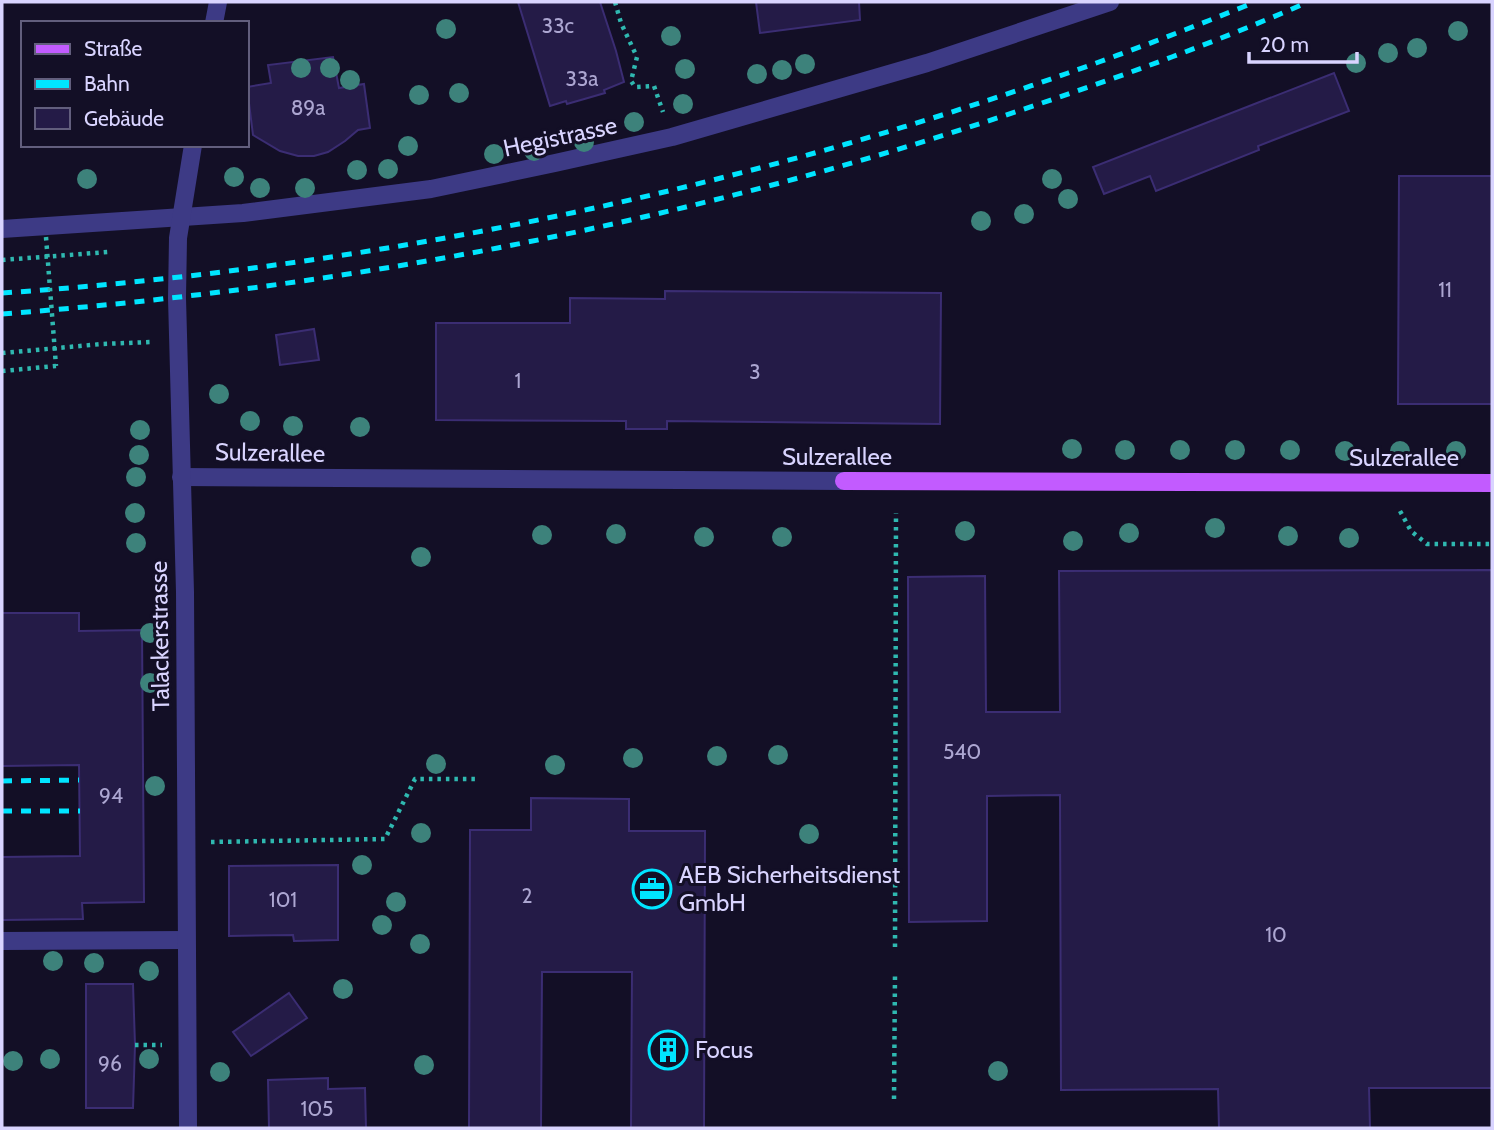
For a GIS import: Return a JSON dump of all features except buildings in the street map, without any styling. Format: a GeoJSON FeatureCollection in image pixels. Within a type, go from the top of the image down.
{"type":"FeatureCollection","features":[{"type":"Feature","properties":{"kind":"main road","name":"Sulzerallee"},"geometry":{"type":"LineString","coordinates":[[844,481],[1492,483]]}},
{"type":"Feature","properties":{"kind":"street"},"geometry":{"type":"LineString","coordinates":[[214,21],[218,2]]}},
{"type":"Feature","properties":{"kind":"street","name":"Hegistrasse"},"geometry":{"type":"LineString","coordinates":[[2,229],[243,213],[430,189],[672,137],[927,63],[1110,2]]}},
{"type":"Feature","properties":{"kind":"street","name":"Talackerstrasse"},"geometry":{"type":"LineString","coordinates":[[188,1128],[185,592],[177,298],[178,238],[193,147]]}},
{"type":"Feature","properties":{"kind":"street","name":"Sulzerallee"},"geometry":{"type":"LineString","coordinates":[[181,477],[844,481]]}},
{"type":"Feature","properties":{"kind":"street"},"geometry":{"type":"LineString","coordinates":[[2,941],[186,940]]}},
{"type":"Feature","properties":{"kind":"path"},"geometry":{"type":"LineString","coordinates":[[615,2],[621,23],[637,57],[631,81],[635,87],[654,86],[672,137]]}},
{"type":"Feature","properties":{"kind":"path"},"geometry":{"type":"LineString","coordinates":[[2,371],[57,366],[46,237]]}},
{"type":"Feature","properties":{"kind":"path"},"geometry":{"type":"LineString","coordinates":[[2,260],[114,252]]}},
{"type":"Feature","properties":{"kind":"path"},"geometry":{"type":"LineString","coordinates":[[2,353],[154,342]]}},
{"type":"Feature","properties":{"kind":"path"},"geometry":{"type":"LineString","coordinates":[[1400,511],[1411,531],[1427,544],[1492,544]]}},
{"type":"Feature","properties":{"kind":"path"},"geometry":{"type":"LineString","coordinates":[[895,947],[897,513]]}},
{"type":"Feature","properties":{"kind":"path"},"geometry":{"type":"LineString","coordinates":[[186,842],[385,839],[415,779],[476,779]]}},
{"type":"Feature","properties":{"kind":"path"},"geometry":{"type":"LineString","coordinates":[[894,1099],[895,974]]}},
{"type":"Feature","properties":{"kind":"railway"},"geometry":{"type":"LineString","coordinates":[[2,293],[163,279],[323,258],[482,231],[640,198],[796,158],[951,112],[1104,60],[1255,2]]}},
{"type":"Feature","properties":{"kind":"railway"},"geometry":{"type":"LineString","coordinates":[[2,314],[266,286],[396,266],[654,215],[909,146],[1036,105],[1173,56],[1308,2]]}},
{"type":"Feature","properties":{"kind":"railway"},"geometry":{"type":"LineString","coordinates":[[2,781],[79,780]]}},
{"type":"Feature","properties":{"kind":"railway"},"geometry":{"type":"LineString","coordinates":[[2,811],[80,811]]}},
{"type":"Feature","properties":{"kind":"place","name":"AEB Sicherheitsdienst GmbH"},"geometry":{"type":"Point","coordinates":[652,889]}},
{"type":"Feature","properties":{"kind":"place","name":"Focus"},"geometry":{"type":"Point","coordinates":[668,1050]}}]}
